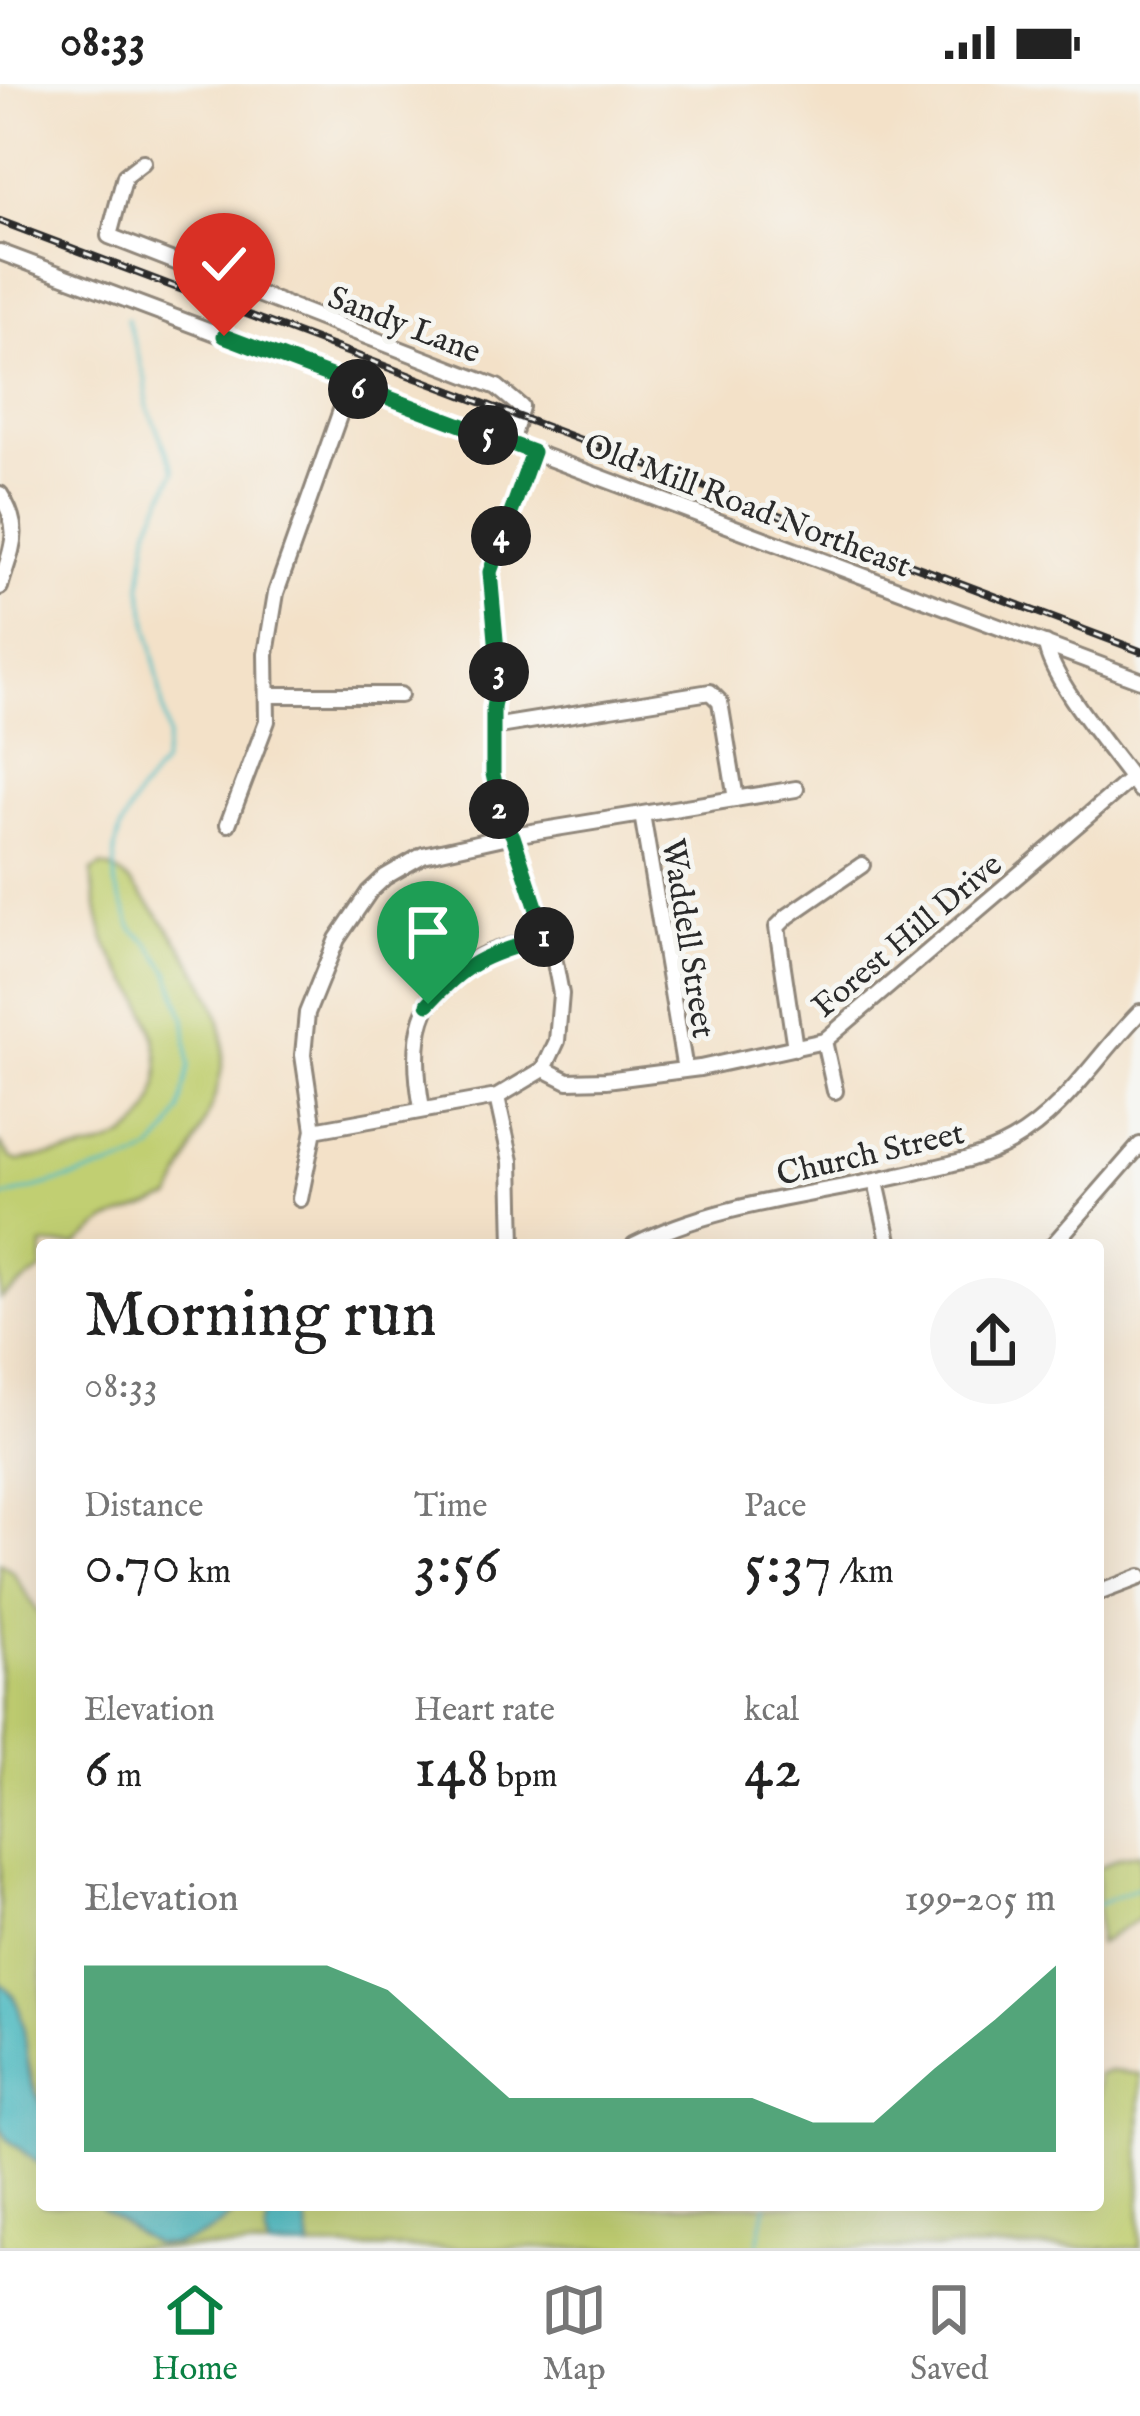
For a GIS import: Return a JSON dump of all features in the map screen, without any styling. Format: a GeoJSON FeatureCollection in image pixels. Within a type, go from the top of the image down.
{"type":"FeatureCollection","features":[{"type":"Feature","properties":{"kind":"street","name":"Sandy Lane"},"geometry":{"type":"LineString","coordinates":[[143,162],[124,176],[109,236],[497,387],[521,407],[511,444]]}},
{"type":"Feature","properties":{"kind":"street","name":"Old Mill Road Northeast"},"geometry":{"type":"LineString","coordinates":[[0,252],[1140,680]]}},
{"type":"Feature","properties":{"kind":"street"},"geometry":{"type":"LineString","coordinates":[[228,824],[260,745],[276,593],[350,386]]}},
{"type":"Feature","properties":{"kind":"street"},"geometry":{"type":"LineString","coordinates":[[314,1130],[497,1097],[544,1069],[556,1041],[561,994],[554,957],[495,794],[493,728],[499,658],[490,572],[533,452]]}},
{"type":"Feature","properties":{"kind":"street"},"geometry":{"type":"LineString","coordinates":[[0,494],[14,515],[16,531],[0,587]]}},
{"type":"Feature","properties":{"kind":"street"},"geometry":{"type":"LineString","coordinates":[[1046,644],[1053,667],[1136,784]]}},
{"type":"Feature","properties":{"kind":"street"},"geometry":{"type":"LineString","coordinates":[[493,728],[710,692],[719,702],[736,799]]}},
{"type":"Feature","properties":{"kind":"street"},"geometry":{"type":"LineString","coordinates":[[268,695],[400,695]]}},
{"type":"Feature","properties":{"kind":"street","name":"Forest Hill Drive"},"geometry":{"type":"LineString","coordinates":[[544,1069],[568,1081],[606,1080],[685,1070],[824,1041],[1136,784]]}},
{"type":"Feature","properties":{"kind":"street"},"geometry":{"type":"LineString","coordinates":[[300,1199],[314,1130],[304,1073],[304,1032],[315,987],[337,939],[369,892],[423,855],[796,789]]}},
{"type":"Feature","properties":{"kind":"street","name":"Waddell Street"},"geometry":{"type":"LineString","coordinates":[[642,814],[685,1070]]}},
{"type":"Feature","properties":{"kind":"street"},"geometry":{"type":"LineString","coordinates":[[795,1048],[777,928],[862,866]]}},
{"type":"Feature","properties":{"kind":"street"},"geometry":{"type":"LineString","coordinates":[[422,1108],[415,1036],[428,1004],[454,974],[485,955],[546,937]]}},
{"type":"Feature","properties":{"kind":"street","name":"Church Street"},"geometry":{"type":"LineString","coordinates":[[658,1239],[736,1210],[976,1158],[1015,1139],[1067,1095],[1140,1012]]}},
{"type":"Feature","properties":{"kind":"street"},"geometry":{"type":"LineString","coordinates":[[824,1041],[835,1091]]}},
{"type":"Feature","properties":{"kind":"street"},"geometry":{"type":"LineString","coordinates":[[497,1097],[511,1161],[513,1239]]}},
{"type":"Feature","properties":{"kind":"street"},"geometry":{"type":"LineString","coordinates":[[1059,1239],[1140,1145]]}},
{"type":"Feature","properties":{"kind":"street"},"geometry":{"type":"LineString","coordinates":[[877,1182],[889,1239]]}},
{"type":"Feature","properties":{"kind":"street"},"geometry":{"type":"LineString","coordinates":[[1104,1591],[1140,1577]]}},
{"type":"Feature","properties":{"kind":"green space"},"geometry":{"type":"Polygon","coordinates":[[[101,866],[127,880],[192,962],[221,1028],[218,1085],[172,1198],[107,1221],[84,1239],[36,1239],[36,1274],[0,1299],[0,1143],[19,1161],[103,1146],[142,1122],[157,1088],[159,1068],[152,1029],[102,930],[92,871],[101,866]]]}},
{"type":"Feature","properties":{"kind":"green space"},"geometry":{"type":"Polygon","coordinates":[[[0,1563],[13,1572],[36,1610],[36,2091],[17,2009],[0,1982],[0,1563]]]}},
{"type":"Feature","properties":{"kind":"green space"},"geometry":{"type":"Polygon","coordinates":[[[1140,1853],[1140,1918],[1104,1940],[1104,1866],[1140,1853]]]}},
{"type":"Feature","properties":{"kind":"green space"},"geometry":{"type":"Polygon","coordinates":[[[1104,2073],[1140,2074],[1140,2248],[310,2248],[305,2211],[1104,2211],[1104,2073]]]}},
{"type":"Feature","properties":{"kind":"green space"},"geometry":{"type":"Polygon","coordinates":[[[0,2125],[7,2139],[36,2161],[36,2211],[105,2211],[155,2244],[231,2217],[234,2211],[270,2211],[269,2248],[0,2248],[0,2125]]]}},
{"type":"Feature","properties":{"kind":"water"},"geometry":{"type":"Polygon","coordinates":[[[0,1982],[21,2014],[36,2093],[36,2161],[7,2139],[0,2125],[0,1982]]]}},
{"type":"Feature","properties":{"kind":"water"},"geometry":{"type":"Polygon","coordinates":[[[105,2211],[233,2211],[213,2229],[190,2240],[154,2244],[105,2211]]]}},
{"type":"Feature","properties":{"kind":"water"},"geometry":{"type":"Polygon","coordinates":[[[270,2211],[305,2211],[310,2248],[269,2248],[270,2211]]]}},
{"type":"Feature","properties":{"kind":"waterway"},"geometry":{"type":"LineString","coordinates":[[0,1198],[136,1160],[152,1151],[180,1111],[189,1066],[185,1020],[169,972],[149,943],[133,930],[115,884],[120,830],[138,795],[162,765],[168,736],[141,585],[149,527],[175,471],[147,406],[146,381],[127,319]]}},
{"type":"Feature","properties":{"kind":"waterway"},"geometry":{"type":"LineString","coordinates":[[1104,1902],[1140,1886]]}},
{"type":"Feature","properties":{"kind":"waterway"},"geometry":{"type":"LineString","coordinates":[[757,2248],[765,2211]]}},
{"type":"Feature","properties":{"kind":"railway"},"geometry":{"type":"LineString","coordinates":[[0,221],[1140,651]]}},
{"type":"Feature","properties":{"kind":"route"},"geometry":{"type":"LineString","coordinates":[[224,336],[533,452],[490,572],[499,658],[493,774],[502,816],[546,937],[485,955],[454,974],[428,1004]]}}]}
